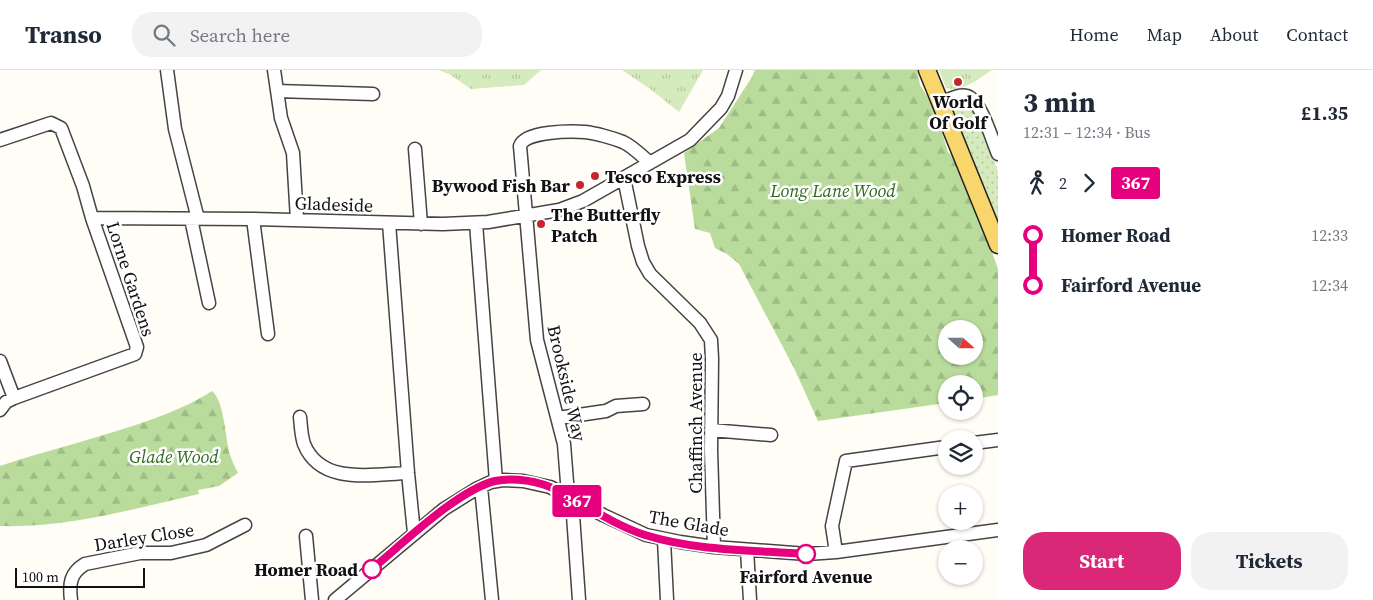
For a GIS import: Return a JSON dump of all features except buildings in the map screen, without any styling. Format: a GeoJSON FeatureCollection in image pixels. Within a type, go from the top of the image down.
{"type":"FeatureCollection","features":[{"type":"Feature","properties":{"kind":"main road"},"geometry":{"type":"LineString","coordinates":[[927,70],[998,245]]}},
{"type":"Feature","properties":{"kind":"street"},"geometry":{"type":"LineString","coordinates":[[168,70],[174,129],[194,219],[209,303]]}},
{"type":"Feature","properties":{"kind":"street"},"geometry":{"type":"LineString","coordinates":[[274,70],[280,118],[293,153],[297,220]]}},
{"type":"Feature","properties":{"kind":"street","name":"Gladeside"},"geometry":{"type":"LineString","coordinates":[[92,218],[253,219],[421,224],[476,223],[559,210],[575,205],[684,144],[714,117],[724,103],[736,70]]}},
{"type":"Feature","properties":{"kind":"street"},"geometry":{"type":"LineString","coordinates":[[277,91],[373,94]]}},
{"type":"Feature","properties":{"kind":"street"},"geometry":{"type":"LineString","coordinates":[[941,103],[959,96],[968,96],[977,103],[998,154]]}},
{"type":"Feature","properties":{"kind":"street"},"geometry":{"type":"LineString","coordinates":[[0,140],[51,122],[62,128],[92,218]]}},
{"type":"Feature","properties":{"kind":"street","name":"Brookside Way"},"geometry":{"type":"LineString","coordinates":[[579,600],[573,515],[567,482],[564,444],[537,340],[520,146],[529,137],[544,134],[585,132],[623,142],[650,163]]}},
{"type":"Feature","properties":{"kind":"street"},"geometry":{"type":"LineString","coordinates":[[415,149],[421,224]]}},
{"type":"Feature","properties":{"kind":"street","name":"Chaffinch Avenue"},"geometry":{"type":"LineString","coordinates":[[624,178],[642,262],[650,274],[700,323],[711,340],[714,547]]}},
{"type":"Feature","properties":{"kind":"street","name":"Lorne Gardens"},"geometry":{"type":"LineString","coordinates":[[0,410],[6,402],[14,398],[135,354],[137,347],[92,218]]}},
{"type":"Feature","properties":{"kind":"street"},"geometry":{"type":"LineString","coordinates":[[253,219],[268,334]]}},
{"type":"Feature","properties":{"kind":"street"},"geometry":{"type":"LineString","coordinates":[[389,223],[414,533]]}},
{"type":"Feature","properties":{"kind":"street"},"geometry":{"type":"LineString","coordinates":[[476,223],[496,481]]}},
{"type":"Feature","properties":{"kind":"street"},"geometry":{"type":"LineString","coordinates":[[0,362],[14,398]]}},
{"type":"Feature","properties":{"kind":"street"},"geometry":{"type":"LineString","coordinates":[[558,418],[606,410],[616,406],[643,404]]}},
{"type":"Feature","properties":{"kind":"street"},"geometry":{"type":"LineString","coordinates":[[300,417],[305,445],[314,458],[327,470],[350,475],[408,473]]}},
{"type":"Feature","properties":{"kind":"street"},"geometry":{"type":"LineString","coordinates":[[711,430],[771,434]]}},
{"type":"Feature","properties":{"kind":"street"},"geometry":{"type":"LineString","coordinates":[[983,442],[998,440]]}},
{"type":"Feature","properties":{"kind":"street"},"geometry":{"type":"LineString","coordinates":[[836,552],[832,526],[846,461],[938,448]]}},
{"type":"Feature","properties":{"kind":"street","name":"The Glade"},"geometry":{"type":"LineString","coordinates":[[335,600],[444,509],[482,486],[496,481],[513,480],[536,483],[556,490],[631,530],[664,540],[714,547],[807,554],[836,552],[998,530]]}},
{"type":"Feature","properties":{"kind":"street"},"geometry":{"type":"LineString","coordinates":[[482,486],[492,600]]}},
{"type":"Feature","properties":{"kind":"street","name":"Darley Close"},"geometry":{"type":"LineString","coordinates":[[70,600],[72,577],[85,564],[140,553],[171,553],[206,545],[245,525]]}},
{"type":"Feature","properties":{"kind":"street"},"geometry":{"type":"LineString","coordinates":[[306,536],[312,600]]}},
{"type":"Feature","properties":{"kind":"street"},"geometry":{"type":"LineString","coordinates":[[664,540],[667,600]]}},
{"type":"Feature","properties":{"kind":"street"},"geometry":{"type":"LineString","coordinates":[[746,550],[750,600]]}},
{"type":"Feature","properties":{"kind":"green space"},"geometry":{"type":"Polygon","coordinates":[[[438,70],[541,70],[524,85],[471,89],[449,74],[438,70]]]}},
{"type":"Feature","properties":{"kind":"green space"},"geometry":{"type":"Polygon","coordinates":[[[622,70],[703,70],[679,112],[622,70]]]}},
{"type":"Feature","properties":{"kind":"green space","name":"Long Lane Wood"},"geometry":{"type":"Polygon","coordinates":[[[755,70],[917,70],[920,85],[934,107],[948,152],[960,163],[998,269],[998,395],[983,398],[983,375],[938,375],[938,404],[818,421],[794,368],[739,264],[727,254],[715,248],[710,233],[695,229],[684,153],[719,128],[755,70]]]}},
{"type":"Feature","properties":{"kind":"green space","name":"World Of Golf"},"geometry":{"type":"Polygon","coordinates":[[[939,70],[992,70],[965,87],[952,89],[946,88],[939,70]]]}},
{"type":"Feature","properties":{"kind":"green space"},"geometry":{"type":"Polygon","coordinates":[[[958,102],[966,102],[971,106],[998,171],[998,225],[950,107],[958,102]]]}},
{"type":"Feature","properties":{"kind":"green space","name":"Glade Wood"},"geometry":{"type":"Polygon","coordinates":[[[212,391],[220,403],[228,448],[238,473],[219,486],[198,490],[199,494],[75,521],[25,526],[0,526],[0,466],[153,419],[191,403],[212,391]]]}},
{"type":"Feature","properties":{"kind":"bus line","name":"367"},"geometry":{"type":"LineString","coordinates":[[372,569],[414,533],[462,497],[492,482],[508,480],[519,480],[544,485],[631,530],[664,540],[714,547],[806,554]]}},
{"type":"Feature","properties":{"kind":"place","name":"World Of Golf"},"geometry":{"type":"Point","coordinates":[958,82]}},
{"type":"Feature","properties":{"kind":"place","name":"Tesco Express"},"geometry":{"type":"Point","coordinates":[595,176]}},
{"type":"Feature","properties":{"kind":"place","name":"Bywood Fish Bar"},"geometry":{"type":"Point","coordinates":[580,185]}},
{"type":"Feature","properties":{"kind":"place","name":"The Butterfly Patch"},"geometry":{"type":"Point","coordinates":[541,224]}},
{"type":"Feature","properties":{"kind":"place","name":"Fairford Avenue"},"geometry":{"type":"Point","coordinates":[806,554]}},
{"type":"Feature","properties":{"kind":"place","name":"Homer Road"},"geometry":{"type":"Point","coordinates":[372,569]}}]}
